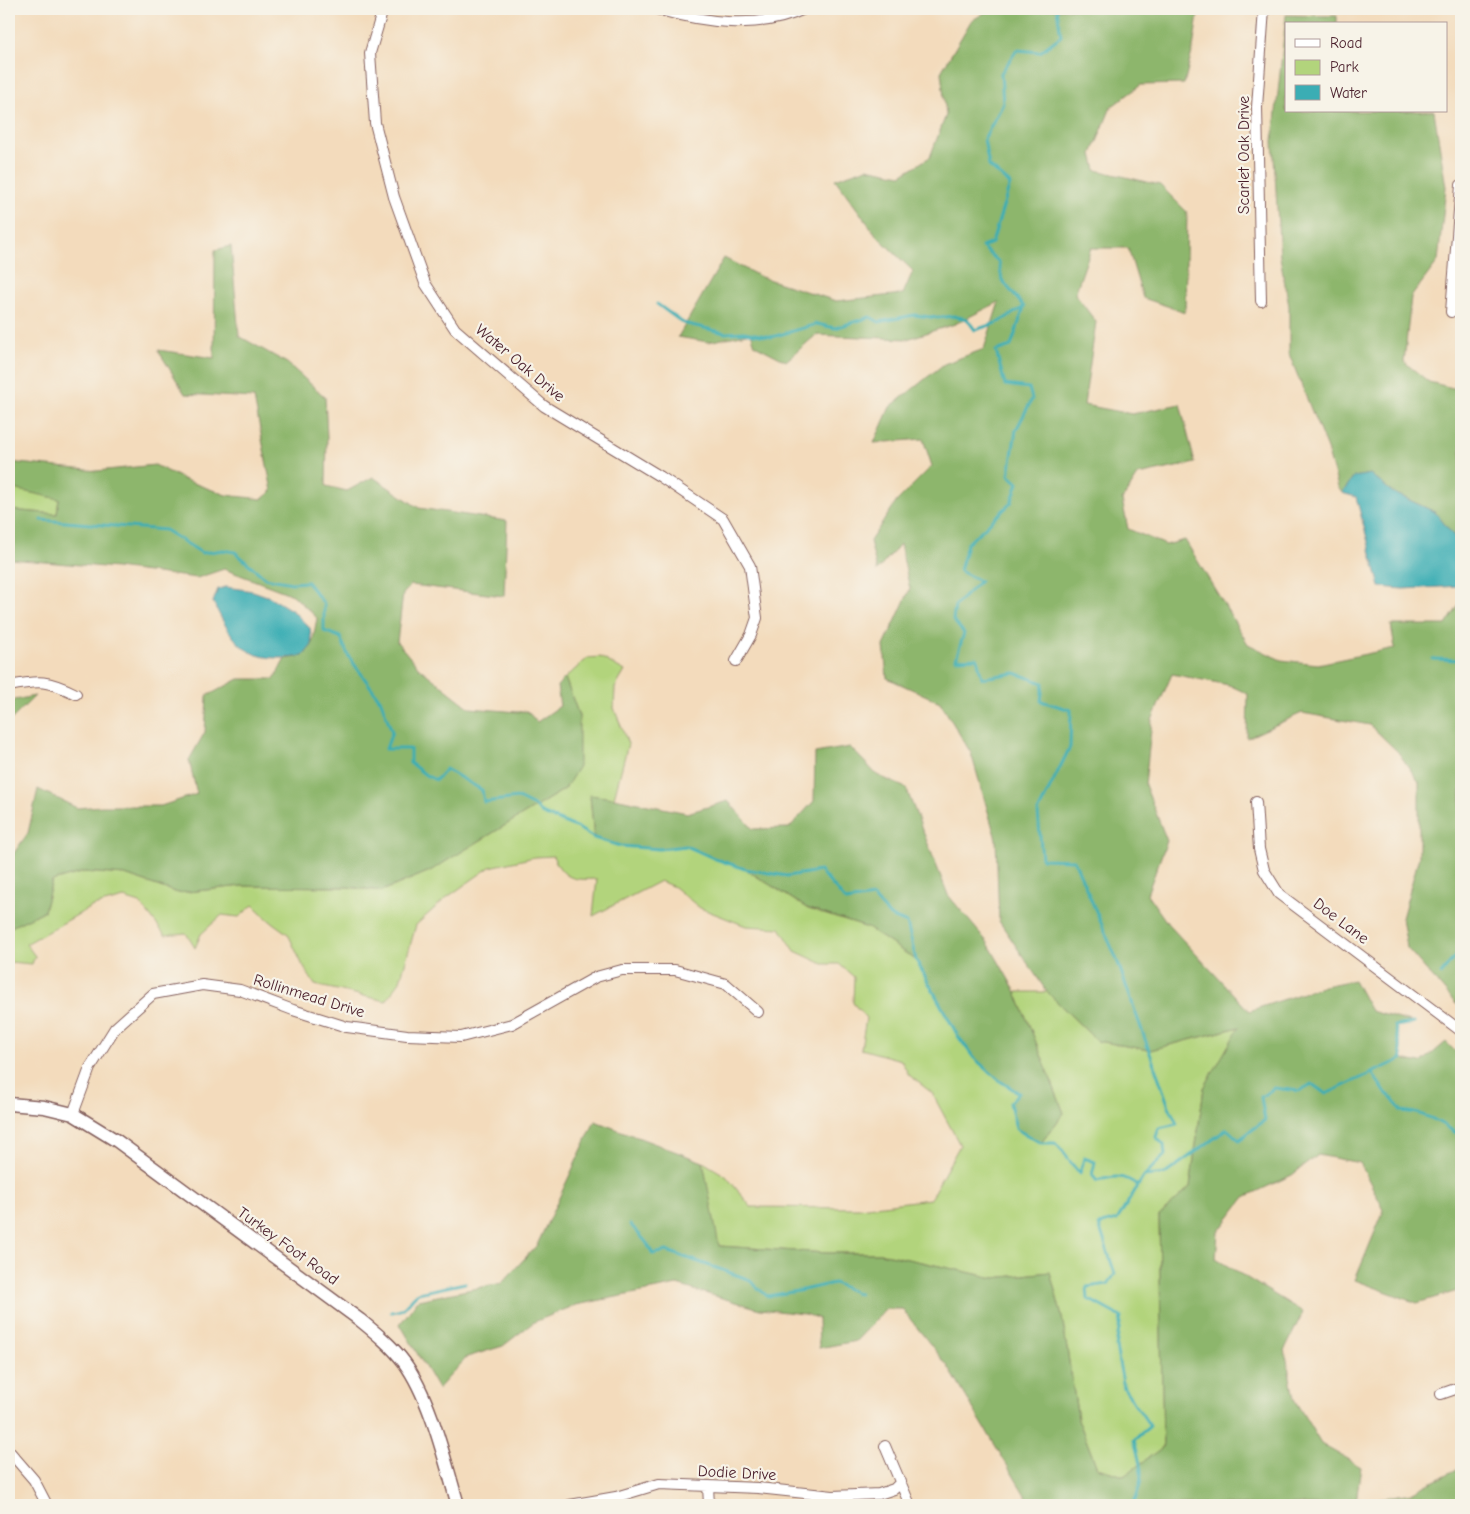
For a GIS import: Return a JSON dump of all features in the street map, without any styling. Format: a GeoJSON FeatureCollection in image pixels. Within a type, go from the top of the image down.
{"type":"FeatureCollection","features":[{"type":"Feature","properties":{"kind":"street","name":"Water Oak Drive"},"geometry":{"type":"LineString","coordinates":[[383,9],[370,53],[375,123],[394,197],[425,283],[456,329],[544,406],[661,477],[723,519],[750,566],[757,618],[751,635],[736,661]]}},
{"type":"Feature","properties":{"kind":"street"},"geometry":{"type":"LineString","coordinates":[[656,9],[683,17],[708,21],[748,22],[774,19],[804,9]]}},
{"type":"Feature","properties":{"kind":"street","name":"Scarlet Oak Drive"},"geometry":{"type":"LineString","coordinates":[[1261,301],[1257,106],[1264,9]]}},
{"type":"Feature","properties":{"kind":"street"},"geometry":{"type":"LineString","coordinates":[[1451,312],[1461,185]]}},
{"type":"Feature","properties":{"kind":"street"},"geometry":{"type":"LineString","coordinates":[[9,686],[35,681],[56,684],[76,694]]}},
{"type":"Feature","properties":{"kind":"street","name":"Doe Lane"},"geometry":{"type":"LineString","coordinates":[[1256,802],[1259,849],[1264,870],[1279,894],[1461,1031]]}},
{"type":"Feature","properties":{"kind":"street","name":"Rollinmead Drive"},"geometry":{"type":"LineString","coordinates":[[73,1114],[90,1068],[115,1028],[153,994],[202,985],[240,990],[292,1010],[348,1027],[407,1035],[461,1036],[512,1024],[596,977],[622,970],[675,970],[726,984],[758,1012]]}},
{"type":"Feature","properties":{"kind":"street","name":"Turkey Foot Road"},"geometry":{"type":"LineString","coordinates":[[9,1104],[44,1107],[73,1114],[117,1141],[360,1320],[391,1346],[405,1363],[429,1413],[458,1505]]}},
{"type":"Feature","properties":{"kind":"street"},"geometry":{"type":"LineString","coordinates":[[1441,1394],[1461,1387]]}},
{"type":"Feature","properties":{"kind":"street"},"geometry":{"type":"LineString","coordinates":[[885,1446],[902,1482],[910,1505]]}},
{"type":"Feature","properties":{"kind":"street"},"geometry":{"type":"LineString","coordinates":[[9,1451],[34,1480],[47,1505]]}},
{"type":"Feature","properties":{"kind":"street","name":"Dodie Drive"},"geometry":{"type":"LineString","coordinates":[[570,1505],[616,1497],[659,1484],[758,1488],[833,1496],[879,1494],[894,1489],[902,1482]]}},
{"type":"Feature","properties":{"kind":"street"},"geometry":{"type":"LineString","coordinates":[[708,1486],[709,1505]]}},
{"type":"Feature","properties":{"kind":"green space"},"geometry":{"type":"Polygon","coordinates":[[[991,9],[1127,9],[1128,13],[1157,9],[1199,9],[1193,48],[1184,84],[1141,85],[1111,107],[1092,154],[1096,170],[1160,185],[1187,212],[1185,312],[1143,298],[1128,248],[1091,248],[1075,294],[1096,322],[1084,405],[1132,414],[1180,404],[1195,463],[1138,475],[1122,500],[1128,529],[1166,545],[1185,540],[1248,644],[1281,660],[1318,664],[1395,648],[1391,625],[1446,625],[1461,602],[1461,1006],[1456,1004],[1407,948],[1402,918],[1419,857],[1419,782],[1398,752],[1370,725],[1302,713],[1247,738],[1248,694],[1229,685],[1172,674],[1152,720],[1145,785],[1167,841],[1147,894],[1168,924],[1249,1011],[1324,986],[1354,980],[1371,1011],[1414,1023],[1395,1026],[1402,1059],[1421,1063],[1446,1042],[1461,1057],[1461,1290],[1417,1303],[1355,1280],[1384,1210],[1360,1163],[1318,1155],[1292,1175],[1245,1197],[1218,1232],[1216,1259],[1303,1312],[1285,1349],[1294,1399],[1321,1444],[1361,1467],[1356,1502],[1411,1493],[1461,1467],[1461,1505],[1031,1505],[947,1365],[902,1309],[886,1309],[856,1341],[819,1348],[818,1318],[804,1314],[760,1309],[677,1285],[576,1305],[534,1322],[503,1346],[467,1357],[438,1389],[400,1324],[418,1300],[502,1283],[537,1245],[595,1121],[703,1162],[719,1246],[827,1253],[880,1253],[994,1278],[1050,1272],[1062,1317],[1078,1419],[1097,1468],[1124,1476],[1163,1447],[1159,1216],[1190,1187],[1204,1088],[1239,1027],[1150,1050],[1097,1041],[1047,992],[999,921],[996,839],[971,753],[940,702],[887,678],[884,646],[910,589],[900,544],[877,571],[870,541],[897,501],[932,466],[923,439],[874,443],[890,407],[944,364],[984,349],[999,302],[955,324],[907,339],[816,335],[786,361],[755,345],[751,333],[708,342],[678,337],[724,258],[761,277],[836,301],[903,294],[913,271],[877,236],[835,179],[867,168],[901,175],[930,157],[946,115],[941,72],[971,21],[991,9]]]}},
{"type":"Feature","properties":{"kind":"green space"},"geometry":{"type":"Polygon","coordinates":[[[1286,15],[1337,16],[1337,22],[1285,22],[1286,15]]]}},
{"type":"Feature","properties":{"kind":"green space"},"geometry":{"type":"Polygon","coordinates":[[[1285,25],[1285,112],[1434,112],[1446,187],[1438,261],[1411,297],[1404,362],[1429,382],[1461,390],[1461,545],[1435,512],[1392,492],[1370,474],[1354,477],[1342,493],[1338,487],[1327,449],[1289,354],[1289,306],[1280,257],[1273,141],[1285,25]]]}},
{"type":"Feature","properties":{"kind":"green space"},"geometry":{"type":"Polygon","coordinates":[[[231,246],[239,336],[287,363],[325,397],[327,437],[326,486],[347,491],[373,477],[419,508],[507,521],[504,596],[411,585],[403,594],[397,642],[419,668],[470,708],[527,711],[537,722],[560,706],[557,686],[565,678],[579,716],[579,766],[565,789],[430,871],[382,891],[347,887],[242,886],[178,893],[125,875],[84,872],[52,881],[44,911],[9,928],[9,860],[28,833],[38,789],[77,808],[161,806],[197,794],[189,760],[205,732],[207,696],[239,679],[274,679],[285,659],[303,656],[312,645],[317,618],[293,595],[224,569],[197,578],[116,568],[9,559],[9,510],[57,514],[59,499],[9,488],[9,462],[97,471],[155,465],[185,480],[226,495],[262,499],[272,491],[254,398],[185,394],[158,350],[214,358],[215,250],[231,246]]]}},
{"type":"Feature","properties":{"kind":"green space"},"geometry":{"type":"Polygon","coordinates":[[[9,485],[10,488],[59,498],[57,514],[9,510],[9,485]]]}},
{"type":"Feature","properties":{"kind":"green space"},"geometry":{"type":"Polygon","coordinates":[[[600,657],[625,671],[615,688],[614,708],[628,744],[614,798],[590,796],[594,838],[620,846],[659,849],[686,846],[745,869],[808,909],[868,928],[916,960],[958,1036],[1000,1081],[1019,1093],[1010,1103],[1016,1129],[1041,1143],[1064,1113],[1016,992],[1047,992],[1097,1041],[1150,1050],[1240,1027],[1204,1088],[1190,1187],[1159,1216],[1163,1447],[1124,1476],[1097,1468],[1078,1419],[1062,1317],[1050,1272],[994,1278],[880,1253],[827,1253],[718,1246],[703,1162],[726,1176],[751,1207],[859,1208],[930,1199],[960,1145],[932,1093],[909,1075],[901,1060],[861,1049],[866,1018],[853,1003],[854,977],[839,964],[823,964],[795,951],[780,928],[746,926],[700,908],[674,887],[660,881],[593,916],[597,879],[570,877],[561,870],[553,856],[535,857],[490,867],[446,898],[416,925],[400,981],[386,1001],[315,985],[303,966],[288,934],[253,905],[239,917],[222,915],[201,934],[195,948],[186,933],[165,935],[140,903],[124,898],[93,906],[26,944],[35,956],[32,964],[9,962],[9,928],[44,911],[52,881],[84,872],[125,875],[178,893],[242,886],[347,887],[382,891],[430,871],[565,789],[579,716],[565,678],[588,658],[600,657]]]}},
{"type":"Feature","properties":{"kind":"green space"},"geometry":{"type":"Polygon","coordinates":[[[35,696],[9,722],[9,701],[35,696]]]}},
{"type":"Feature","properties":{"kind":"green space"},"geometry":{"type":"Polygon","coordinates":[[[850,747],[877,775],[906,788],[948,895],[988,943],[1016,992],[1064,1113],[1041,1143],[1016,1129],[1010,1103],[1018,1093],[1000,1081],[974,1058],[958,1036],[916,960],[868,928],[807,908],[745,869],[686,846],[659,849],[620,846],[594,838],[590,795],[687,813],[728,801],[753,829],[789,828],[814,801],[815,753],[850,747]]]}},
{"type":"Feature","properties":{"kind":"water"},"geometry":{"type":"Polygon","coordinates":[[[1370,474],[1392,492],[1435,512],[1461,545],[1461,586],[1403,589],[1380,587],[1356,497],[1342,493],[1354,477],[1370,474]]]}},
{"type":"Feature","properties":{"kind":"water"},"geometry":{"type":"Polygon","coordinates":[[[226,587],[253,591],[270,597],[293,611],[310,628],[312,645],[303,656],[285,658],[269,658],[246,650],[229,631],[213,602],[218,589],[226,587]]]}},
{"type":"Feature","properties":{"kind":"waterway"},"geometry":{"type":"LineString","coordinates":[[1057,9],[1061,36],[1040,52],[1017,50],[1001,73],[1003,104],[984,139],[989,166],[1010,184],[992,243],[982,247],[999,262],[1002,280],[1024,307],[1011,346],[996,351],[1005,385],[1029,388],[1032,399],[1016,430],[1009,475],[1018,483],[1011,503],[967,544],[960,571],[980,581],[955,606],[953,620],[964,633],[956,659],[977,658],[982,678],[1015,673],[1043,683],[1041,701],[1071,710],[1070,747],[1038,812],[1042,859],[1074,860],[1117,960],[1168,1104],[1177,1124],[1159,1128],[1156,1137],[1164,1145],[1165,1155],[1144,1176]]}},
{"type":"Feature","properties":{"kind":"waterway"},"geometry":{"type":"LineString","coordinates":[[657,304],[683,323],[725,333],[744,332],[772,337],[817,324],[835,328],[870,317],[879,322],[914,315],[938,318],[953,316],[967,319],[975,330],[999,322],[1024,307]]}},
{"type":"Feature","properties":{"kind":"waterway"},"geometry":{"type":"LineString","coordinates":[[41,520],[165,530],[202,553],[223,550],[235,552],[265,578],[292,583],[307,582],[324,604],[324,631],[340,637],[349,657],[381,701],[392,732],[386,749],[410,749],[410,763],[427,776],[436,780],[446,769],[482,790],[484,802],[518,798],[536,807],[541,813],[578,828],[594,838],[620,846],[659,849],[686,846],[745,869],[787,876],[820,871],[846,901],[873,897],[890,916],[907,923],[916,960],[958,1036],[974,1058],[1000,1081],[1019,1093],[1010,1103],[1016,1129],[1041,1143],[1055,1143],[1080,1173],[1084,1158],[1095,1162],[1092,1175],[1097,1181],[1119,1177],[1128,1179],[1138,1186]]}},
{"type":"Feature","properties":{"kind":"waterway"},"geometry":{"type":"LineString","coordinates":[[1433,659],[1461,660]]}},
{"type":"Feature","properties":{"kind":"waterway"},"geometry":{"type":"LineString","coordinates":[[1441,974],[1461,949]]}},
{"type":"Feature","properties":{"kind":"waterway"},"geometry":{"type":"LineString","coordinates":[[1133,1505],[1141,1480],[1139,1458],[1134,1440],[1150,1426],[1124,1388],[1116,1347],[1121,1317],[1088,1299],[1087,1287],[1108,1284],[1115,1274],[1099,1225],[1117,1220],[1144,1176],[1165,1174],[1227,1129],[1239,1140],[1265,1120],[1261,1097],[1274,1088],[1299,1091],[1312,1084],[1326,1094],[1402,1059],[1395,1026],[1414,1023]]}},
{"type":"Feature","properties":{"kind":"waterway"},"geometry":{"type":"LineString","coordinates":[[1372,1073],[1401,1111],[1426,1116],[1461,1135]]}},
{"type":"Feature","properties":{"kind":"waterway"},"geometry":{"type":"LineString","coordinates":[[630,1224],[646,1242],[653,1254],[667,1251],[748,1279],[767,1296],[834,1283],[859,1294]]}},
{"type":"Feature","properties":{"kind":"waterway"},"geometry":{"type":"LineString","coordinates":[[391,1312],[404,1308],[418,1293],[465,1283]]}}]}
